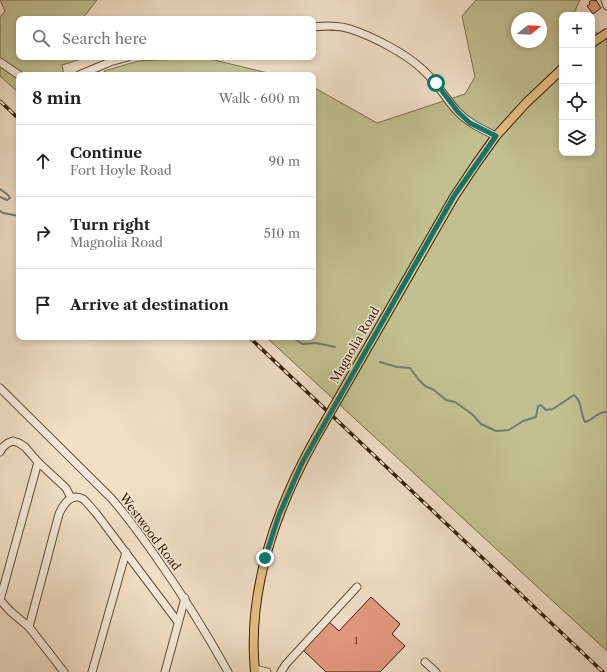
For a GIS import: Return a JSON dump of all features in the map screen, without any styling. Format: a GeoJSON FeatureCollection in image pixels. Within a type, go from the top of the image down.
{"type":"FeatureCollection","features":[{"type":"Feature","properties":{"kind":"main road"},"geometry":{"type":"LineString","coordinates":[[595,41],[607,32]]}},
{"type":"Feature","properties":{"kind":"main road","name":"Magnolia Road"},"geometry":{"type":"LineString","coordinates":[[255,670],[254,635],[260,582],[265,558],[279,515],[315,439],[454,196],[496,136],[526,102],[559,72]]}},
{"type":"Feature","properties":{"kind":"street"},"geometry":{"type":"LineString","coordinates":[[605,0],[607,6]]}},
{"type":"Feature","properties":{"kind":"street"},"geometry":{"type":"LineString","coordinates":[[316,27],[332,26],[349,29],[398,51],[422,68],[436,83],[458,112],[470,123],[496,136]]}},
{"type":"Feature","properties":{"kind":"street"},"geometry":{"type":"LineString","coordinates":[[86,72],[117,60]]}},
{"type":"Feature","properties":{"kind":"street"},"geometry":{"type":"LineString","coordinates":[[0,62],[16,73]]}},
{"type":"Feature","properties":{"kind":"street","name":"Westwood Road"},"geometry":{"type":"LineString","coordinates":[[0,388],[112,498],[136,528],[185,598],[228,672]]}},
{"type":"Feature","properties":{"kind":"street"},"geometry":{"type":"LineString","coordinates":[[0,452],[3,447],[13,441],[19,443],[25,447],[38,462],[66,488],[71,498]]}},
{"type":"Feature","properties":{"kind":"street"},"geometry":{"type":"LineString","coordinates":[[38,462],[1,602],[29,627],[64,672]]}},
{"type":"Feature","properties":{"kind":"street"},"geometry":{"type":"LineString","coordinates":[[29,627],[59,514],[62,506],[71,498],[76,497],[82,499],[96,513],[178,622]]}},
{"type":"Feature","properties":{"kind":"street"},"geometry":{"type":"LineString","coordinates":[[92,672],[126,552]]}},
{"type":"Feature","properties":{"kind":"street"},"geometry":{"type":"LineString","coordinates":[[281,672],[286,664],[358,587]]}},
{"type":"Feature","properties":{"kind":"street"},"geometry":{"type":"LineString","coordinates":[[165,672],[185,598]]}},
{"type":"Feature","properties":{"kind":"street"},"geometry":{"type":"LineString","coordinates":[[425,662],[436,672]]}},
{"type":"Feature","properties":{"kind":"street"},"geometry":{"type":"LineString","coordinates":[[255,670],[267,672]]}},
{"type":"Feature","properties":{"kind":"shaded area"},"geometry":{"type":"Polygon","coordinates":[[[0,0],[97,0],[84,16],[16,16],[16,60],[78,60],[62,65],[63,72],[16,72],[16,90],[0,76],[0,17],[5,11],[0,0]]]}},
{"type":"Feature","properties":{"kind":"shaded area"},"geometry":{"type":"Polygon","coordinates":[[[476,0],[580,0],[574,12],[559,12],[559,156],[595,156],[595,32],[607,39],[607,651],[269,340],[316,340],[316,89],[377,123],[465,94],[475,77],[462,16],[476,0]]]}},
{"type":"Feature","properties":{"kind":"shaded area"},"geometry":{"type":"Polygon","coordinates":[[[214,60],[264,72],[104,71],[138,61],[214,60]]]}},
{"type":"Feature","properties":{"kind":"building"},"geometry":{"type":"Polygon","coordinates":[[[596,0],[601,8],[595,12],[592,12],[587,6],[590,4],[589,2],[596,0]]]}},
{"type":"Feature","properties":{"kind":"building"},"geometry":{"type":"Polygon","coordinates":[[[371,597],[400,624],[392,634],[405,646],[380,672],[326,672],[303,650],[329,622],[339,631],[371,597]]]}},
{"type":"Feature","properties":{"kind":"waterway"},"geometry":{"type":"LineString","coordinates":[[0,189],[10,198],[7,200],[0,197]]}},
{"type":"Feature","properties":{"kind":"waterway"},"geometry":{"type":"LineString","coordinates":[[0,211],[16,215]]}},
{"type":"Feature","properties":{"kind":"waterway"},"geometry":{"type":"LineString","coordinates":[[296,340],[302,344],[316,343],[335,347]]}},
{"type":"Feature","properties":{"kind":"waterway"},"geometry":{"type":"LineString","coordinates":[[380,362],[397,367],[410,368],[425,386],[434,390],[446,400],[455,402],[472,414],[481,424],[496,431],[509,430],[523,421],[536,417],[538,406],[541,405],[546,410],[553,409],[574,395],[579,401],[585,422],[598,414],[607,412]]}},
{"type":"Feature","properties":{"kind":"railway"},"geometry":{"type":"LineString","coordinates":[[0,101],[16,116]]}},
{"type":"Feature","properties":{"kind":"railway"},"geometry":{"type":"LineString","coordinates":[[252,340],[603,672]]}},
{"type":"Feature","properties":{"kind":"route"},"geometry":{"type":"LineString","coordinates":[[265,558],[279,515],[302,463],[454,196],[496,136],[470,123],[451,104],[436,83]]}}]}
